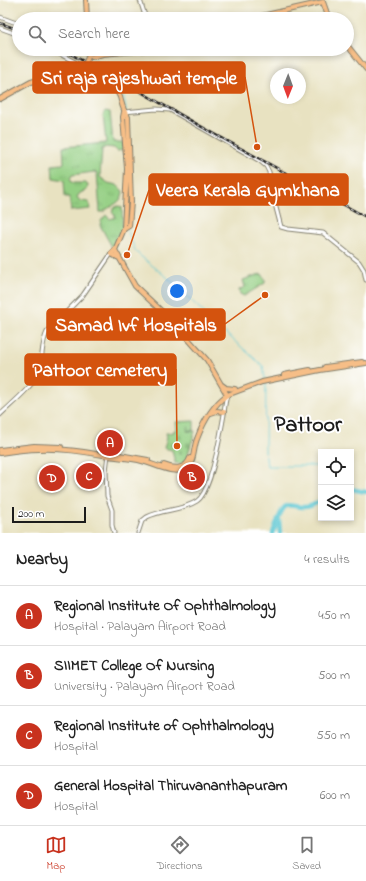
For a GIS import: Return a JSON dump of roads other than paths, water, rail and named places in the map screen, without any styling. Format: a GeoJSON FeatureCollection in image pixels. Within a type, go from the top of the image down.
{"type":"FeatureCollection","features":[{"type":"Feature","properties":{"kind":"main road"},"geometry":{"type":"LineString","coordinates":[[86,0],[86,12]]}},
{"type":"Feature","properties":{"kind":"main road"},"geometry":{"type":"LineString","coordinates":[[279,12],[323,2],[327,12]]}},
{"type":"Feature","properties":{"kind":"main road"},"geometry":{"type":"LineString","coordinates":[[354,54],[366,69]]}},
{"type":"Feature","properties":{"kind":"main road"},"geometry":{"type":"LineString","coordinates":[[84,70],[90,57],[94,56]]}},
{"type":"Feature","properties":{"kind":"main road"},"geometry":{"type":"LineString","coordinates":[[0,99],[31,82],[45,78],[84,70],[103,76],[119,94],[128,117],[131,167],[131,202],[129,226],[124,229]]}},
{"type":"Feature","properties":{"kind":"main road"},"geometry":{"type":"LineString","coordinates":[[120,258],[111,254],[115,250],[124,229],[127,169],[123,117],[125,112]]}},
{"type":"Feature","properties":{"kind":"main road"},"geometry":{"type":"LineString","coordinates":[[115,250],[136,286],[173,322],[207,360],[227,394]]}},
{"type":"Feature","properties":{"kind":"main road"},"geometry":{"type":"LineString","coordinates":[[0,451],[34,446],[77,448],[142,461],[174,472],[186,469],[190,464],[198,436],[211,412],[227,394],[235,389],[261,381],[336,365],[366,362]]}},
{"type":"Feature","properties":{"kind":"main road"},"geometry":{"type":"LineString","coordinates":[[108,454],[142,458],[172,468],[185,466],[188,462],[192,445],[204,419],[222,396],[261,381]]}},
{"type":"Feature","properties":{"kind":"main road"},"geometry":{"type":"LineString","coordinates":[[222,385],[226,388],[235,389]]}},
{"type":"Feature","properties":{"kind":"main road"},"geometry":{"type":"LineString","coordinates":[[211,412],[224,410]]}},
{"type":"Feature","properties":{"kind":"street"},"geometry":{"type":"LineString","coordinates":[[140,0],[144,12]]}},
{"type":"Feature","properties":{"kind":"street"},"geometry":{"type":"LineString","coordinates":[[318,0],[323,2]]}},
{"type":"Feature","properties":{"kind":"street"},"geometry":{"type":"LineString","coordinates":[[0,17],[12,21]]}},
{"type":"Feature","properties":{"kind":"street"},"geometry":{"type":"LineString","coordinates":[[0,28],[12,32]]}},
{"type":"Feature","properties":{"kind":"street"},"geometry":{"type":"LineString","coordinates":[[63,56],[75,62],[84,70]]}},
{"type":"Feature","properties":{"kind":"street"},"geometry":{"type":"LineString","coordinates":[[125,112],[156,109],[170,110],[260,161],[266,166],[269,172],[281,227],[324,233],[359,262],[364,270],[366,280]]}},
{"type":"Feature","properties":{"kind":"street"},"geometry":{"type":"LineString","coordinates":[[0,415],[29,386],[39,372],[44,338],[47,332],[83,295],[111,254]]}},
{"type":"Feature","properties":{"kind":"street"},"geometry":{"type":"LineString","coordinates":[[138,533],[142,521],[147,517],[187,505],[197,501],[201,497],[212,470],[227,394]]}},
{"type":"Feature","properties":{"kind":"street"},"geometry":{"type":"LineString","coordinates":[[108,454],[106,471],[107,496],[112,510],[112,525],[114,533]]}},
{"type":"Feature","properties":{"kind":"waterway"},"geometry":{"type":"LineString","coordinates":[[92,59],[116,71]]}},
{"type":"Feature","properties":{"kind":"waterway"},"geometry":{"type":"LineString","coordinates":[[120,84],[126,110]]}},
{"type":"Feature","properties":{"kind":"waterway"},"geometry":{"type":"LineString","coordinates":[[127,229],[138,254],[169,279],[222,330],[263,366],[265,379]]}},
{"type":"Feature","properties":{"kind":"waterway"},"geometry":{"type":"LineString","coordinates":[[266,383],[265,450],[267,466],[318,466]]}},
{"type":"Feature","properties":{"kind":"waterway"},"geometry":{"type":"LineString","coordinates":[[354,490],[366,492]]}},
{"type":"Feature","properties":{"kind":"waterway"},"geometry":{"type":"LineString","coordinates":[[273,533],[285,507],[309,506],[318,502]]}},
{"type":"Feature","properties":{"kind":"waterway"},"geometry":{"type":"LineString","coordinates":[[279,520],[280,533]]}},
{"type":"Feature","properties":{"kind":"railway"},"geometry":{"type":"LineString","coordinates":[[0,23],[12,27]]}},
{"type":"Feature","properties":{"kind":"railway"},"geometry":{"type":"LineString","coordinates":[[74,56],[366,217]]}},
{"type":"Feature","properties":{"kind":"place","name":"Sri raja rajeshwari temple"},"geometry":{"type":"Point","coordinates":[257,147]}},
{"type":"Feature","properties":{"kind":"place","name":"Veera Kerala Gymkhana"},"geometry":{"type":"Point","coordinates":[127,255]}},
{"type":"Feature","properties":{"kind":"place","name":"Samad Ivf Hospitals"},"geometry":{"type":"Point","coordinates":[265,295]}},
{"type":"Feature","properties":{"kind":"place","name":"Regional Institute Of Ophthalmology"},"geometry":{"type":"Point","coordinates":[110,443]}},
{"type":"Feature","properties":{"kind":"place","name":"Pattoor cemetery"},"geometry":{"type":"Point","coordinates":[177,446]}},
{"type":"Feature","properties":{"kind":"place","name":"Regional Institute of Ophthalmology"},"geometry":{"type":"Point","coordinates":[89,476]}},
{"type":"Feature","properties":{"kind":"place","name":"SIIMET College Of Nursing"},"geometry":{"type":"Point","coordinates":[192,477]}},
{"type":"Feature","properties":{"kind":"place","name":"General Hospital Thiruvananthapuram"},"geometry":{"type":"Point","coordinates":[52,478]}},
{"type":"Feature","properties":{"kind":"district","name":"Pattoor"},"geometry":{"type":"Point","coordinates":[308,426]}}]}
